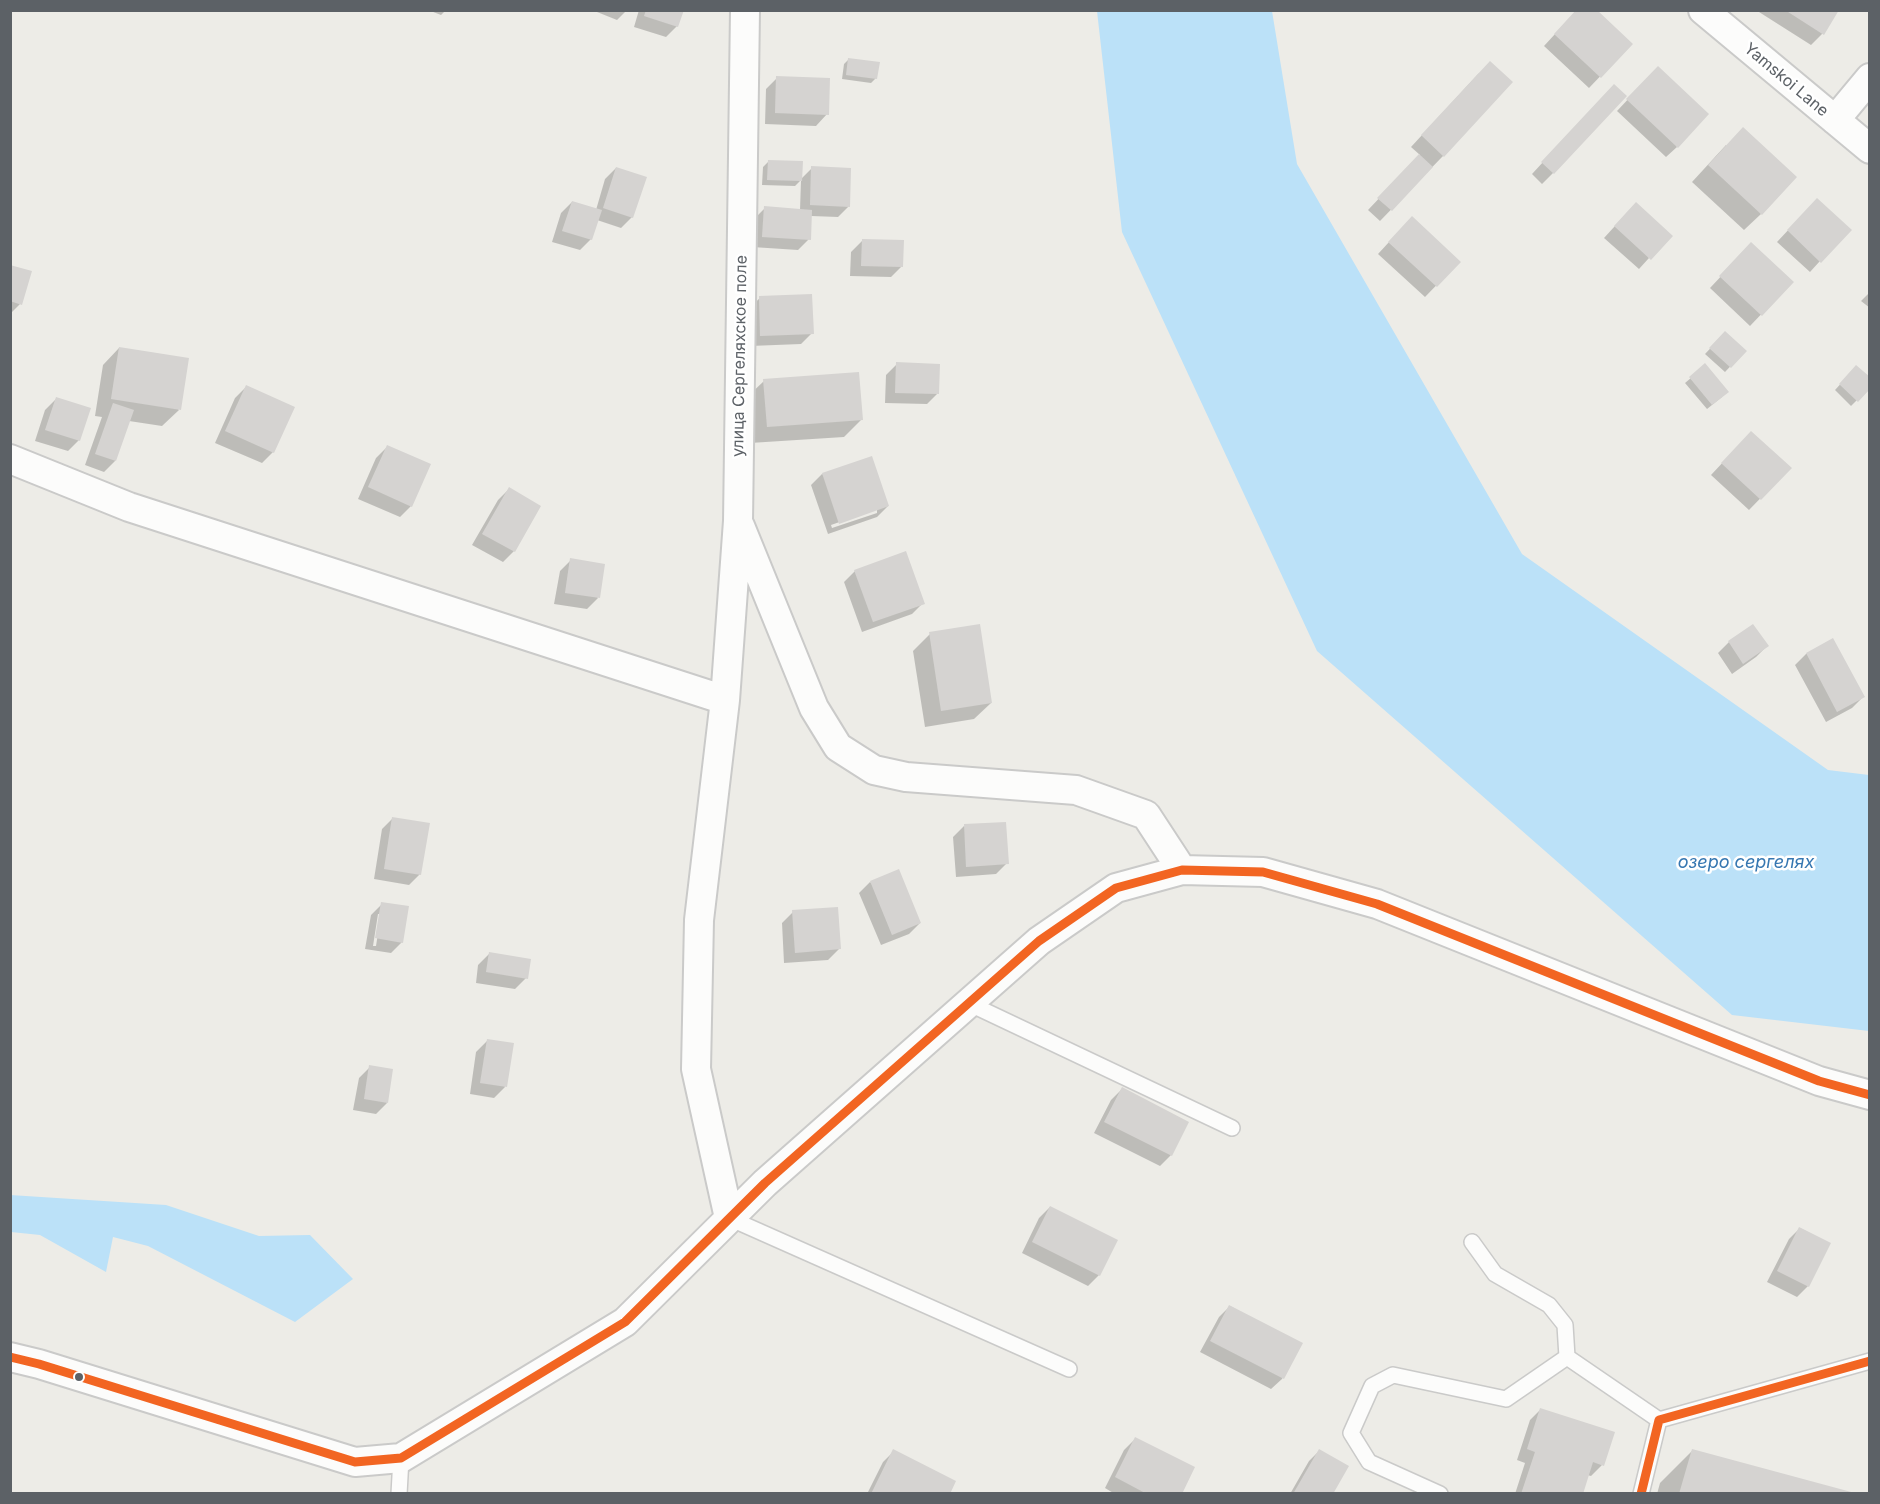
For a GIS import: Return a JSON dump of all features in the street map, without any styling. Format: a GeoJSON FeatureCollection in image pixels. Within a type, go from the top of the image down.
{"type":"FeatureCollection","features":[{"type":"Feature","properties":{"kind":"street","name":"улица Сергеляхское поле"},"geometry":{"type":"LineString","coordinates":[[729,1218],[696,1069],[699,920],[725,700],[738,521],[745,10]]}},
{"type":"Feature","properties":{"kind":"street","name":"Yamskoi Lane"},"geometry":{"type":"LineString","coordinates":[[1703,10],[1869,149]]}},
{"type":"Feature","properties":{"kind":"street"},"geometry":{"type":"LineString","coordinates":[[1835,120],[1869,78]]}},
{"type":"Feature","properties":{"kind":"street"},"geometry":{"type":"LineString","coordinates":[[10,459],[129,507],[725,700]]}},
{"type":"Feature","properties":{"kind":"street"},"geometry":{"type":"LineString","coordinates":[[738,521],[814,708],[838,747],[874,770],[906,777],[1076,790],[1136,811],[1146,815],[1182,870]]}},
{"type":"Feature","properties":{"kind":"street"},"geometry":{"type":"LineString","coordinates":[[10,1357],[50,1367],[355,1462],[401,1458],[624,1322],[765,1183],[1038,941],[1116,888],[1182,870],[1263,872],[1377,904],[1820,1081],[1869,1095]]}},
{"type":"Feature","properties":{"kind":"lane"},"geometry":{"type":"LineString","coordinates":[[968,1003],[1232,1128]]}},
{"type":"Feature","properties":{"kind":"lane"},"geometry":{"type":"LineString","coordinates":[[729,1218],[1069,1370]]}},
{"type":"Feature","properties":{"kind":"lane"},"geometry":{"type":"LineString","coordinates":[[1472,1242],[1495,1274],[1549,1305],[1565,1325],[1567,1357]]}},
{"type":"Feature","properties":{"kind":"lane"},"geometry":{"type":"LineString","coordinates":[[1567,1357],[1659,1419],[1869,1361]]}},
{"type":"Feature","properties":{"kind":"lane"},"geometry":{"type":"LineString","coordinates":[[1440,1494],[1369,1462],[1351,1433],[1372,1386],[1393,1375],[1506,1399],[1567,1357]]}},
{"type":"Feature","properties":{"kind":"lane"},"geometry":{"type":"LineString","coordinates":[[1641,1494],[1659,1419]]}},
{"type":"Feature","properties":{"kind":"lane"},"geometry":{"type":"LineString","coordinates":[[399,1494],[401,1458]]}},
{"type":"Feature","properties":{"kind":"water","name":"озеро сергелях"},"geometry":{"type":"Polygon","coordinates":[[[1097,11],[1272,11],[1297,164],[1522,554],[1828,770],[1869,775],[1869,1031],[1732,1015],[1317,651],[1122,232],[1097,11]]]}},
{"type":"Feature","properties":{"kind":"water"},"geometry":{"type":"Polygon","coordinates":[[[10,1195],[166,1205],[259,1236],[310,1235],[353,1279],[295,1322],[148,1246],[113,1237],[106,1272],[40,1235],[11,1232],[10,1195]]]}},
{"type":"Feature","properties":{"kind":"building"},"geometry":{"type":"Polygon","coordinates":[[[646,10],[684,10],[678,27],[644,16],[646,10]]]}},
{"type":"Feature","properties":{"kind":"building"},"geometry":{"type":"Polygon","coordinates":[[[1576,10],[1597,10],[1633,44],[1601,78],[1554,34],[1576,10]]]}},
{"type":"Feature","properties":{"kind":"building"},"geometry":{"type":"Polygon","coordinates":[[[1785,10],[1839,10],[1824,35],[1785,10]]]}},
{"type":"Feature","properties":{"kind":"building"},"geometry":{"type":"Polygon","coordinates":[[[848,58],[880,62],[877,79],[846,75],[848,58]]]}},
{"type":"Feature","properties":{"kind":"building"},"geometry":{"type":"Polygon","coordinates":[[[1490,61],[1513,82],[1444,157],[1421,135],[1490,61]]]}},
{"type":"Feature","properties":{"kind":"building"},"geometry":{"type":"Polygon","coordinates":[[[1658,66],[1709,114],[1678,148],[1626,99],[1658,66]]]}},
{"type":"Feature","properties":{"kind":"building"},"geometry":{"type":"Polygon","coordinates":[[[776,76],[830,78],[829,115],[775,113],[776,76]]]}},
{"type":"Feature","properties":{"kind":"building"},"geometry":{"type":"Polygon","coordinates":[[[1614,84],[1627,96],[1554,174],[1541,162],[1614,84]]]}},
{"type":"Feature","properties":{"kind":"building"},"geometry":{"type":"Polygon","coordinates":[[[1743,127],[1797,177],[1762,215],[1708,165],[1743,127]]]}},
{"type":"Feature","properties":{"kind":"building"},"geometry":{"type":"Polygon","coordinates":[[[1419,154],[1433,167],[1392,211],[1377,198],[1419,154]]]}},
{"type":"Feature","properties":{"kind":"building"},"geometry":{"type":"Polygon","coordinates":[[[768,160],[803,161],[802,181],[767,180],[768,160]]]}},
{"type":"Feature","properties":{"kind":"building"},"geometry":{"type":"Polygon","coordinates":[[[811,166],[851,168],[850,207],[810,205],[811,166]]]}},
{"type":"Feature","properties":{"kind":"building"},"geometry":{"type":"Polygon","coordinates":[[[616,167],[647,177],[633,218],[603,208],[616,167]]]}},
{"type":"Feature","properties":{"kind":"building"},"geometry":{"type":"Polygon","coordinates":[[[1817,198],[1852,230],[1821,263],[1787,230],[1817,198]]]}},
{"type":"Feature","properties":{"kind":"building"},"geometry":{"type":"Polygon","coordinates":[[[572,201],[602,210],[592,240],[562,231],[572,201]]]}},
{"type":"Feature","properties":{"kind":"building"},"geometry":{"type":"Polygon","coordinates":[[[1636,202],[1673,236],[1651,260],[1614,226],[1636,202]]]}},
{"type":"Feature","properties":{"kind":"building"},"geometry":{"type":"Polygon","coordinates":[[[764,206],[812,210],[811,240],[762,237],[764,206]]]}},
{"type":"Feature","properties":{"kind":"building"},"geometry":{"type":"Polygon","coordinates":[[[1412,216],[1461,262],[1437,287],[1388,242],[1412,216]]]}},
{"type":"Feature","properties":{"kind":"building"},"geometry":{"type":"Polygon","coordinates":[[[862,239],[904,240],[903,267],[861,266],[862,239]]]}},
{"type":"Feature","properties":{"kind":"building"},"geometry":{"type":"Polygon","coordinates":[[[1751,242],[1794,282],[1762,316],[1719,276],[1751,242]]]}},
{"type":"Feature","properties":{"kind":"building"},"geometry":{"type":"Polygon","coordinates":[[[10,265],[32,271],[22,305],[10,301],[10,265]]]}},
{"type":"Feature","properties":{"kind":"building"},"geometry":{"type":"Polygon","coordinates":[[[812,294],[814,334],[760,336],[759,296],[812,294]]]}},
{"type":"Feature","properties":{"kind":"building"},"geometry":{"type":"Polygon","coordinates":[[[1725,331],[1747,351],[1731,368],[1709,348],[1725,331]]]}},
{"type":"Feature","properties":{"kind":"building"},"geometry":{"type":"Polygon","coordinates":[[[119,347],[189,358],[181,410],[111,399],[119,347]]]}},
{"type":"Feature","properties":{"kind":"building"},"geometry":{"type":"Polygon","coordinates":[[[896,362],[940,364],[939,394],[895,393],[896,362]]]}},
{"type":"Feature","properties":{"kind":"building"},"geometry":{"type":"Polygon","coordinates":[[[1705,363],[1729,392],[1712,405],[1689,377],[1705,363]]]}},
{"type":"Feature","properties":{"kind":"building"},"geometry":{"type":"Polygon","coordinates":[[[1856,365],[1870,377],[1870,389],[1858,402],[1839,384],[1856,365]]]}},
{"type":"Feature","properties":{"kind":"building"},"geometry":{"type":"Polygon","coordinates":[[[859,372],[863,420],[767,427],[763,379],[859,372]]]}},
{"type":"Feature","properties":{"kind":"building"},"geometry":{"type":"Polygon","coordinates":[[[246,385],[295,407],[274,453],[225,431],[246,385]]]}},
{"type":"Feature","properties":{"kind":"building"},"geometry":{"type":"Polygon","coordinates":[[[56,397],[91,408],[80,441],[45,430],[56,397]]]}},
{"type":"Feature","properties":{"kind":"building"},"geometry":{"type":"Polygon","coordinates":[[[113,403],[134,410],[116,461],[95,454],[113,403]]]}},
{"type":"Feature","properties":{"kind":"building"},"geometry":{"type":"Polygon","coordinates":[[[1751,431],[1792,468],[1761,500],[1721,463],[1751,431]]]}},
{"type":"Feature","properties":{"kind":"building"},"geometry":{"type":"Polygon","coordinates":[[[387,445],[431,464],[412,507],[368,487],[387,445]]]}},
{"type":"Feature","properties":{"kind":"building"},"geometry":{"type":"Polygon","coordinates":[[[872,456],[889,506],[839,524],[822,473],[872,456]]]}},
{"type":"Feature","properties":{"kind":"building"},"geometry":{"type":"Polygon","coordinates":[[[509,487],[541,506],[515,552],[482,534],[509,487]]]}},
{"type":"Feature","properties":{"kind":"building"},"geometry":{"type":"Polygon","coordinates":[[[906,551],[925,604],[873,622],[854,570],[906,551]]]}},
{"type":"Feature","properties":{"kind":"building"},"geometry":{"type":"Polygon","coordinates":[[[570,558],[605,564],[600,598],[565,593],[570,558]]]}},
{"type":"Feature","properties":{"kind":"building"},"geometry":{"type":"Polygon","coordinates":[[[980,624],[992,703],[941,711],[929,632],[980,624]]]}},
{"type":"Feature","properties":{"kind":"building"},"geometry":{"type":"Polygon","coordinates":[[[1753,624],[1769,646],[1743,664],[1728,641],[1753,624]]]}},
{"type":"Feature","properties":{"kind":"building"},"geometry":{"type":"Polygon","coordinates":[[[1833,638],[1865,697],[1837,712],[1806,653],[1833,638]]]}},
{"type":"Feature","properties":{"kind":"building"},"geometry":{"type":"Polygon","coordinates":[[[392,817],[430,823],[421,875],[384,869],[392,817]]]}},
{"type":"Feature","properties":{"kind":"building"},"geometry":{"type":"Polygon","coordinates":[[[1006,822],[1009,864],[966,867],[964,824],[1006,822]]]}},
{"type":"Feature","properties":{"kind":"building"},"geometry":{"type":"Polygon","coordinates":[[[899,869],[921,923],[892,935],[870,881],[899,869]]]}},
{"type":"Feature","properties":{"kind":"building"},"geometry":{"type":"Polygon","coordinates":[[[381,902],[409,906],[403,943],[375,938],[381,902]]]}},
{"type":"Feature","properties":{"kind":"building"},"geometry":{"type":"Polygon","coordinates":[[[838,907],[841,949],[795,953],[792,910],[838,907]]]}},
{"type":"Feature","properties":{"kind":"building"},"geometry":{"type":"Polygon","coordinates":[[[489,952],[531,959],[528,979],[486,972],[489,952]]]}},
{"type":"Feature","properties":{"kind":"building"},"geometry":{"type":"Polygon","coordinates":[[[487,1039],[514,1043],[507,1087],[480,1083],[487,1039]]]}},
{"type":"Feature","properties":{"kind":"building"},"geometry":{"type":"Polygon","coordinates":[[[369,1065],[393,1069],[388,1103],[364,1099],[369,1065]]]}},
{"type":"Feature","properties":{"kind":"building"},"geometry":{"type":"Polygon","coordinates":[[[1122,1087],[1189,1122],[1172,1156],[1104,1122],[1122,1087]]]}},
{"type":"Feature","properties":{"kind":"building"},"geometry":{"type":"Polygon","coordinates":[[[1050,1206],[1118,1240],[1100,1276],[1032,1242],[1050,1206]]]}},
{"type":"Feature","properties":{"kind":"building"},"geometry":{"type":"Polygon","coordinates":[[[1799,1227],[1831,1243],[1809,1287],[1777,1271],[1799,1227]]]}},
{"type":"Feature","properties":{"kind":"building"},"geometry":{"type":"Polygon","coordinates":[[[1229,1305],[1303,1343],[1284,1379],[1210,1341],[1229,1305]]]}},
{"type":"Feature","properties":{"kind":"building"},"geometry":{"type":"Polygon","coordinates":[[[1540,1408],[1615,1432],[1604,1466],[1593,1462],[1583,1494],[1521,1494],[1535,1452],[1527,1449],[1540,1408]]]}},
{"type":"Feature","properties":{"kind":"building"},"geometry":{"type":"Polygon","coordinates":[[[1135,1437],[1195,1467],[1182,1494],[1147,1494],[1115,1477],[1135,1437]]]}},
{"type":"Feature","properties":{"kind":"building"},"geometry":{"type":"Polygon","coordinates":[[[893,1449],[956,1481],[950,1494],[871,1494],[893,1449]]]}},
{"type":"Feature","properties":{"kind":"building"},"geometry":{"type":"Polygon","coordinates":[[[1319,1449],[1349,1466],[1333,1494],[1293,1494],[1319,1449]]]}},
{"type":"Feature","properties":{"kind":"building"},"geometry":{"type":"Polygon","coordinates":[[[1692,1449],[1855,1493],[1679,1494],[1692,1449]]]}},
{"type":"Feature","properties":{"kind":"transit line"},"geometry":{"type":"LineString","coordinates":[[10,1357],[355,1462],[401,1458],[625,1322],[765,1183],[1039,941],[1116,888],[1182,870],[1263,872],[1377,904],[1819,1081],[1870,1095]]}},
{"type":"Feature","properties":{"kind":"transit line"},"geometry":{"type":"LineString","coordinates":[[1641,1494],[1659,1420],[1870,1361]]}}]}
